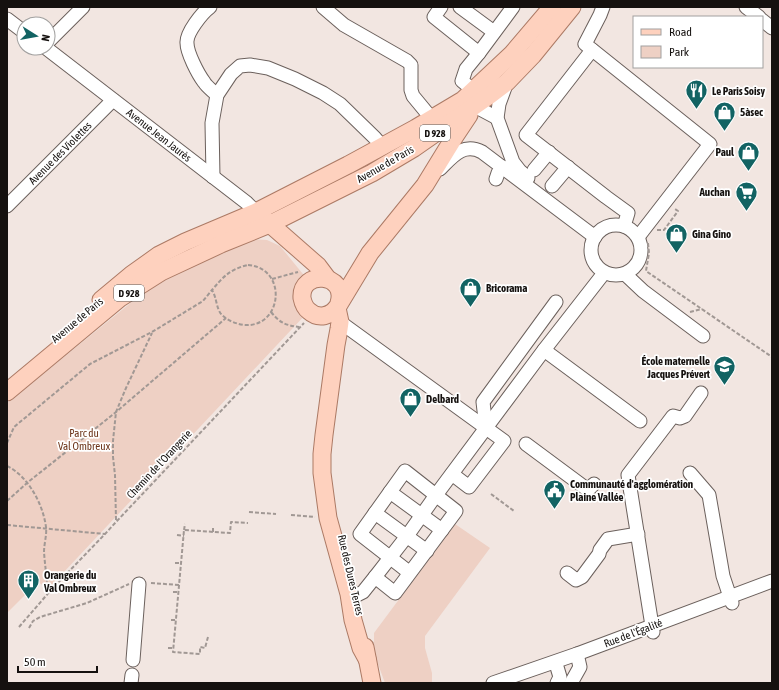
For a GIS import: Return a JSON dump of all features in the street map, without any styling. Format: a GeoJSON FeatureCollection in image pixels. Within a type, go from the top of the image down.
{"type":"FeatureCollection","features":[{"type":"Feature","properties":{"kind":"main road","name":"Avenue de Paris"},"geometry":{"type":"LineString","coordinates":[[7,392],[120,298],[162,272],[228,240],[270,224],[372,173],[414,148],[470,99],[512,54],[552,7]]}},
{"type":"Feature","properties":{"kind":"main road","name":"Avenue de Paris"},"geometry":{"type":"LineString","coordinates":[[7,378],[131,274],[159,255],[185,242],[256,212],[470,99],[490,95],[507,82],[533,54],[572,7]]}},
{"type":"Feature","properties":{"kind":"main road"},"geometry":{"type":"LineString","coordinates":[[330,312],[370,253],[425,185],[455,136],[470,99]]}},
{"type":"Feature","properties":{"kind":"main road"},"geometry":{"type":"LineString","coordinates":[[270,224],[279,209],[383,156],[416,128]]}},
{"type":"Feature","properties":{"kind":"main road","name":"Avenue Jean Jaurès"},"geometry":{"type":"LineString","coordinates":[[256,212],[318,266],[316,276]]}},
{"type":"Feature","properties":{"kind":"main road"},"geometry":{"type":"LineString","coordinates":[[316,276],[333,282],[338,287],[340,296],[330,312],[306,309],[304,304],[302,294],[306,285],[316,276]]}},
{"type":"Feature","properties":{"kind":"main road","name":"Rue des Dures Terres"},"geometry":{"type":"LineString","coordinates":[[330,312],[339,329],[324,435],[322,472],[326,493],[328,518],[353,594],[372,683]]}},
{"type":"Feature","properties":{"kind":"main road","name":"Rue des Dures Terres"},"geometry":{"type":"LineString","coordinates":[[326,493],[337,518],[354,580],[353,594]]}},
{"type":"Feature","properties":{"kind":"street"},"geometry":{"type":"LineString","coordinates":[[56,34],[82,7]]}},
{"type":"Feature","properties":{"kind":"street"},"geometry":{"type":"LineString","coordinates":[[210,7],[189,32],[186,42],[189,52],[204,83],[217,96]]}},
{"type":"Feature","properties":{"kind":"street"},"geometry":{"type":"LineString","coordinates":[[323,7],[344,26],[407,61],[411,65],[411,90],[413,96],[432,119]]}},
{"type":"Feature","properties":{"kind":"street"},"geometry":{"type":"LineString","coordinates":[[441,7],[434,18],[479,53]]}},
{"type":"Feature","properties":{"kind":"street"},"geometry":{"type":"LineString","coordinates":[[460,7],[494,32]]}},
{"type":"Feature","properties":{"kind":"street"},"geometry":{"type":"LineString","coordinates":[[602,7],[600,15],[585,44],[710,144],[666,201],[643,239],[641,244],[642,252],[636,266],[631,271],[618,276],[604,272],[598,268],[594,262],[592,245],[597,235],[610,226],[624,226],[643,239]]}},
{"type":"Feature","properties":{"kind":"street"},"geometry":{"type":"LineString","coordinates":[[746,7],[758,16]]}},
{"type":"Feature","properties":{"kind":"street"},"geometry":{"type":"LineString","coordinates":[[498,118],[470,99],[462,81],[466,69],[494,32],[508,9]]}},
{"type":"Feature","properties":{"kind":"street"},"geometry":{"type":"LineString","coordinates":[[763,21],[772,28]]}},
{"type":"Feature","properties":{"kind":"street"},"geometry":{"type":"LineString","coordinates":[[592,50],[526,135],[628,213],[624,226]]}},
{"type":"Feature","properties":{"kind":"street","name":"Avenue Jean Jaurès"},"geometry":{"type":"LineString","coordinates":[[56,56],[256,212]]}},
{"type":"Feature","properties":{"kind":"street"},"geometry":{"type":"LineString","coordinates":[[213,177],[212,123],[217,96],[231,74],[240,66],[250,65],[268,68],[324,93],[340,104],[382,146]]}},
{"type":"Feature","properties":{"kind":"street"},"geometry":{"type":"LineString","coordinates":[[507,82],[499,104],[498,118],[513,162],[520,172],[597,235]]}},
{"type":"Feature","properties":{"kind":"street","name":"Avenue des Violettes"},"geometry":{"type":"LineString","coordinates":[[7,206],[112,100]]}},
{"type":"Feature","properties":{"kind":"street"},"geometry":{"type":"LineString","coordinates":[[425,185],[458,152],[464,149],[477,149],[597,235]]}},
{"type":"Feature","properties":{"kind":"street"},"geometry":{"type":"LineString","coordinates":[[534,170],[549,152]]}},
{"type":"Feature","properties":{"kind":"street"},"geometry":{"type":"LineString","coordinates":[[496,179],[498,173],[503,167]]}},
{"type":"Feature","properties":{"kind":"street"},"geometry":{"type":"LineString","coordinates":[[552,186],[568,167]]}},
{"type":"Feature","properties":{"kind":"street","name":"Avenue de Paris"},"geometry":{"type":"LineString","coordinates":[[185,260],[196,246],[219,237],[246,223],[256,212]]}},
{"type":"Feature","properties":{"kind":"street"},"geometry":{"type":"LineString","coordinates":[[353,594],[363,592],[391,557],[470,449],[604,272]]}},
{"type":"Feature","properties":{"kind":"street"},"geometry":{"type":"LineString","coordinates":[[624,274],[643,291],[703,336]]}},
{"type":"Feature","properties":{"kind":"street"},"geometry":{"type":"LineString","coordinates":[[486,428],[483,402],[556,302]]}},
{"type":"Feature","properties":{"kind":"street"},"geometry":{"type":"LineString","coordinates":[[330,312],[497,437],[469,487],[452,474]]}},
{"type":"Feature","properties":{"kind":"street"},"geometry":{"type":"LineString","coordinates":[[544,350],[640,421]]}},
{"type":"Feature","properties":{"kind":"street"},"geometry":{"type":"LineString","coordinates":[[653,628],[628,475],[673,416],[680,418],[685,416],[701,393]]}},
{"type":"Feature","properties":{"kind":"street"},"geometry":{"type":"LineString","coordinates":[[526,444],[588,490],[594,484]]}},
{"type":"Feature","properties":{"kind":"street"},"geometry":{"type":"LineString","coordinates":[[470,449],[485,460]]}},
{"type":"Feature","properties":{"kind":"street"},"geometry":{"type":"LineString","coordinates":[[375,577],[395,593],[456,511],[405,471],[360,534],[410,572]]}},
{"type":"Feature","properties":{"kind":"street"},"geometry":{"type":"LineString","coordinates":[[690,473],[709,495],[723,576],[730,600]]}},
{"type":"Feature","properties":{"kind":"street"},"geometry":{"type":"LineString","coordinates":[[390,492],[442,530]]}},
{"type":"Feature","properties":{"kind":"street"},"geometry":{"type":"LineString","coordinates":[[375,513],[427,551]]}},
{"type":"Feature","properties":{"kind":"street"},"geometry":{"type":"LineString","coordinates":[[568,573],[576,580],[582,577],[608,539],[638,534]]}},
{"type":"Feature","properties":{"kind":"street","name":"Rue de l'Égalité"},"geometry":{"type":"LineString","coordinates":[[493,683],[577,657],[730,600],[772,581]]}},
{"type":"Feature","properties":{"kind":"street"},"geometry":{"type":"LineString","coordinates":[[133,660],[139,584]]}},
{"type":"Feature","properties":{"kind":"street","name":"Rue de l'Égalité"},"geometry":{"type":"LineString","coordinates":[[730,600],[772,589]]}},
{"type":"Feature","properties":{"kind":"street"},"geometry":{"type":"LineString","coordinates":[[571,683],[580,667],[577,657]]}},
{"type":"Feature","properties":{"kind":"street","name":"Rue de l'Égalité"},"geometry":{"type":"LineString","coordinates":[[513,683],[557,667],[577,657]]}},
{"type":"Feature","properties":{"kind":"street"},"geometry":{"type":"LineString","coordinates":[[557,667],[560,677],[557,683]]}},
{"type":"Feature","properties":{"kind":"path"},"geometry":{"type":"LineString","coordinates":[[653,231],[664,230],[678,211],[666,201]]}},
{"type":"Feature","properties":{"kind":"path"},"geometry":{"type":"LineString","coordinates":[[643,239],[649,253],[646,271],[772,357]]}},
{"type":"Feature","properties":{"kind":"path"},"geometry":{"type":"LineString","coordinates":[[7,443],[14,427],[90,364],[152,332],[203,301],[220,280],[229,272],[239,267],[248,265],[254,265],[260,268],[272,279],[276,296],[271,312],[263,320],[256,324],[248,325],[232,322],[226,318],[220,312],[212,290]]}},
{"type":"Feature","properties":{"kind":"path"},"geometry":{"type":"LineString","coordinates":[[272,279],[316,276]]}},
{"type":"Feature","properties":{"kind":"path"},"geometry":{"type":"LineString","coordinates":[[271,312],[277,320],[282,323],[289,326],[299,327]]}},
{"type":"Feature","properties":{"kind":"path","name":"Chemin de l'Orangerie"},"geometry":{"type":"LineString","coordinates":[[19,627],[48,593],[299,327],[304,322],[330,312]]}},
{"type":"Feature","properties":{"kind":"path"},"geometry":{"type":"LineString","coordinates":[[7,501],[27,483],[116,412],[226,318]]}},
{"type":"Feature","properties":{"kind":"path"},"geometry":{"type":"LineString","coordinates":[[116,522],[113,441],[116,412],[152,332]]}},
{"type":"Feature","properties":{"kind":"path"},"geometry":{"type":"LineString","coordinates":[[7,466],[24,479],[40,506],[46,529],[44,550],[48,593]]}},
{"type":"Feature","properties":{"kind":"path"},"geometry":{"type":"LineString","coordinates":[[491,494],[514,510]]}},
{"type":"Feature","properties":{"kind":"path"},"geometry":{"type":"LineString","coordinates":[[249,512],[276,514]]}},
{"type":"Feature","properties":{"kind":"path"},"geometry":{"type":"LineString","coordinates":[[290,515],[328,518]]}},
{"type":"Feature","properties":{"kind":"path"},"geometry":{"type":"LineString","coordinates":[[184,530],[230,533],[231,522],[248,523]]}},
{"type":"Feature","properties":{"kind":"path"},"geometry":{"type":"LineString","coordinates":[[185,524],[173,652],[200,654],[200,647],[205,648],[208,637]]}},
{"type":"Feature","properties":{"kind":"path"},"geometry":{"type":"LineString","coordinates":[[7,525],[105,534]]}},
{"type":"Feature","properties":{"kind":"path"},"geometry":{"type":"LineString","coordinates":[[212,532],[213,527]]}},
{"type":"Feature","properties":{"kind":"path"},"geometry":{"type":"LineString","coordinates":[[177,535],[184,536]]}},
{"type":"Feature","properties":{"kind":"path"},"geometry":{"type":"LineString","coordinates":[[175,563],[181,563]]}},
{"type":"Feature","properties":{"kind":"path"},"geometry":{"type":"LineString","coordinates":[[29,628],[33,621],[40,617],[88,603],[128,584],[139,584],[145,582],[179,585]]}},
{"type":"Feature","properties":{"kind":"path"},"geometry":{"type":"LineString","coordinates":[[173,592],[178,592]]}},
{"type":"Feature","properties":{"kind":"path"},"geometry":{"type":"LineString","coordinates":[[171,620],[176,620]]}},
{"type":"Feature","properties":{"kind":"path"},"geometry":{"type":"LineString","coordinates":[[168,648],[173,648]]}},
{"type":"Feature","properties":{"kind":"green space","name":"Parc du Val Ombreux"},"geometry":{"type":"Polygon","coordinates":[[[252,239],[267,240],[280,246],[307,279],[307,313],[48,589],[38,582],[7,613],[7,403],[133,301],[164,280],[252,239]]]}},
{"type":"Feature","properties":{"kind":"green space"},"geometry":{"type":"Polygon","coordinates":[[[455,524],[490,548],[425,636],[425,648],[432,673],[432,683],[385,683],[375,656],[374,633],[455,524]]]}},
{"type":"Feature","properties":{"kind":"place","name":"Le Paris Soisy"},"geometry":{"type":"Point","coordinates":[697,110]}},
{"type":"Feature","properties":{"kind":"place","name":"5àsec"},"geometry":{"type":"Point","coordinates":[725,132]}},
{"type":"Feature","properties":{"kind":"place","name":"Paul"},"geometry":{"type":"Point","coordinates":[749,172]}},
{"type":"Feature","properties":{"kind":"place","name":"Auchan"},"geometry":{"type":"Point","coordinates":[746,212]}},
{"type":"Feature","properties":{"kind":"place","name":"Gina Gino"},"geometry":{"type":"Point","coordinates":[677,254]}},
{"type":"Feature","properties":{"kind":"place","name":"Bricorama"},"geometry":{"type":"Point","coordinates":[471,308]}},
{"type":"Feature","properties":{"kind":"place","name":"École maternelle Jacques Prévert"},"geometry":{"type":"Point","coordinates":[725,386]}},
{"type":"Feature","properties":{"kind":"place","name":"Delbard"},"geometry":{"type":"Point","coordinates":[410,418]}},
{"type":"Feature","properties":{"kind":"place","name":"Communauté d'agglomération Plaine Vallée"},"geometry":{"type":"Point","coordinates":[554,510]}},
{"type":"Feature","properties":{"kind":"place","name":"Orangerie du Val Ombreux"},"geometry":{"type":"Point","coordinates":[29,600]}}]}
